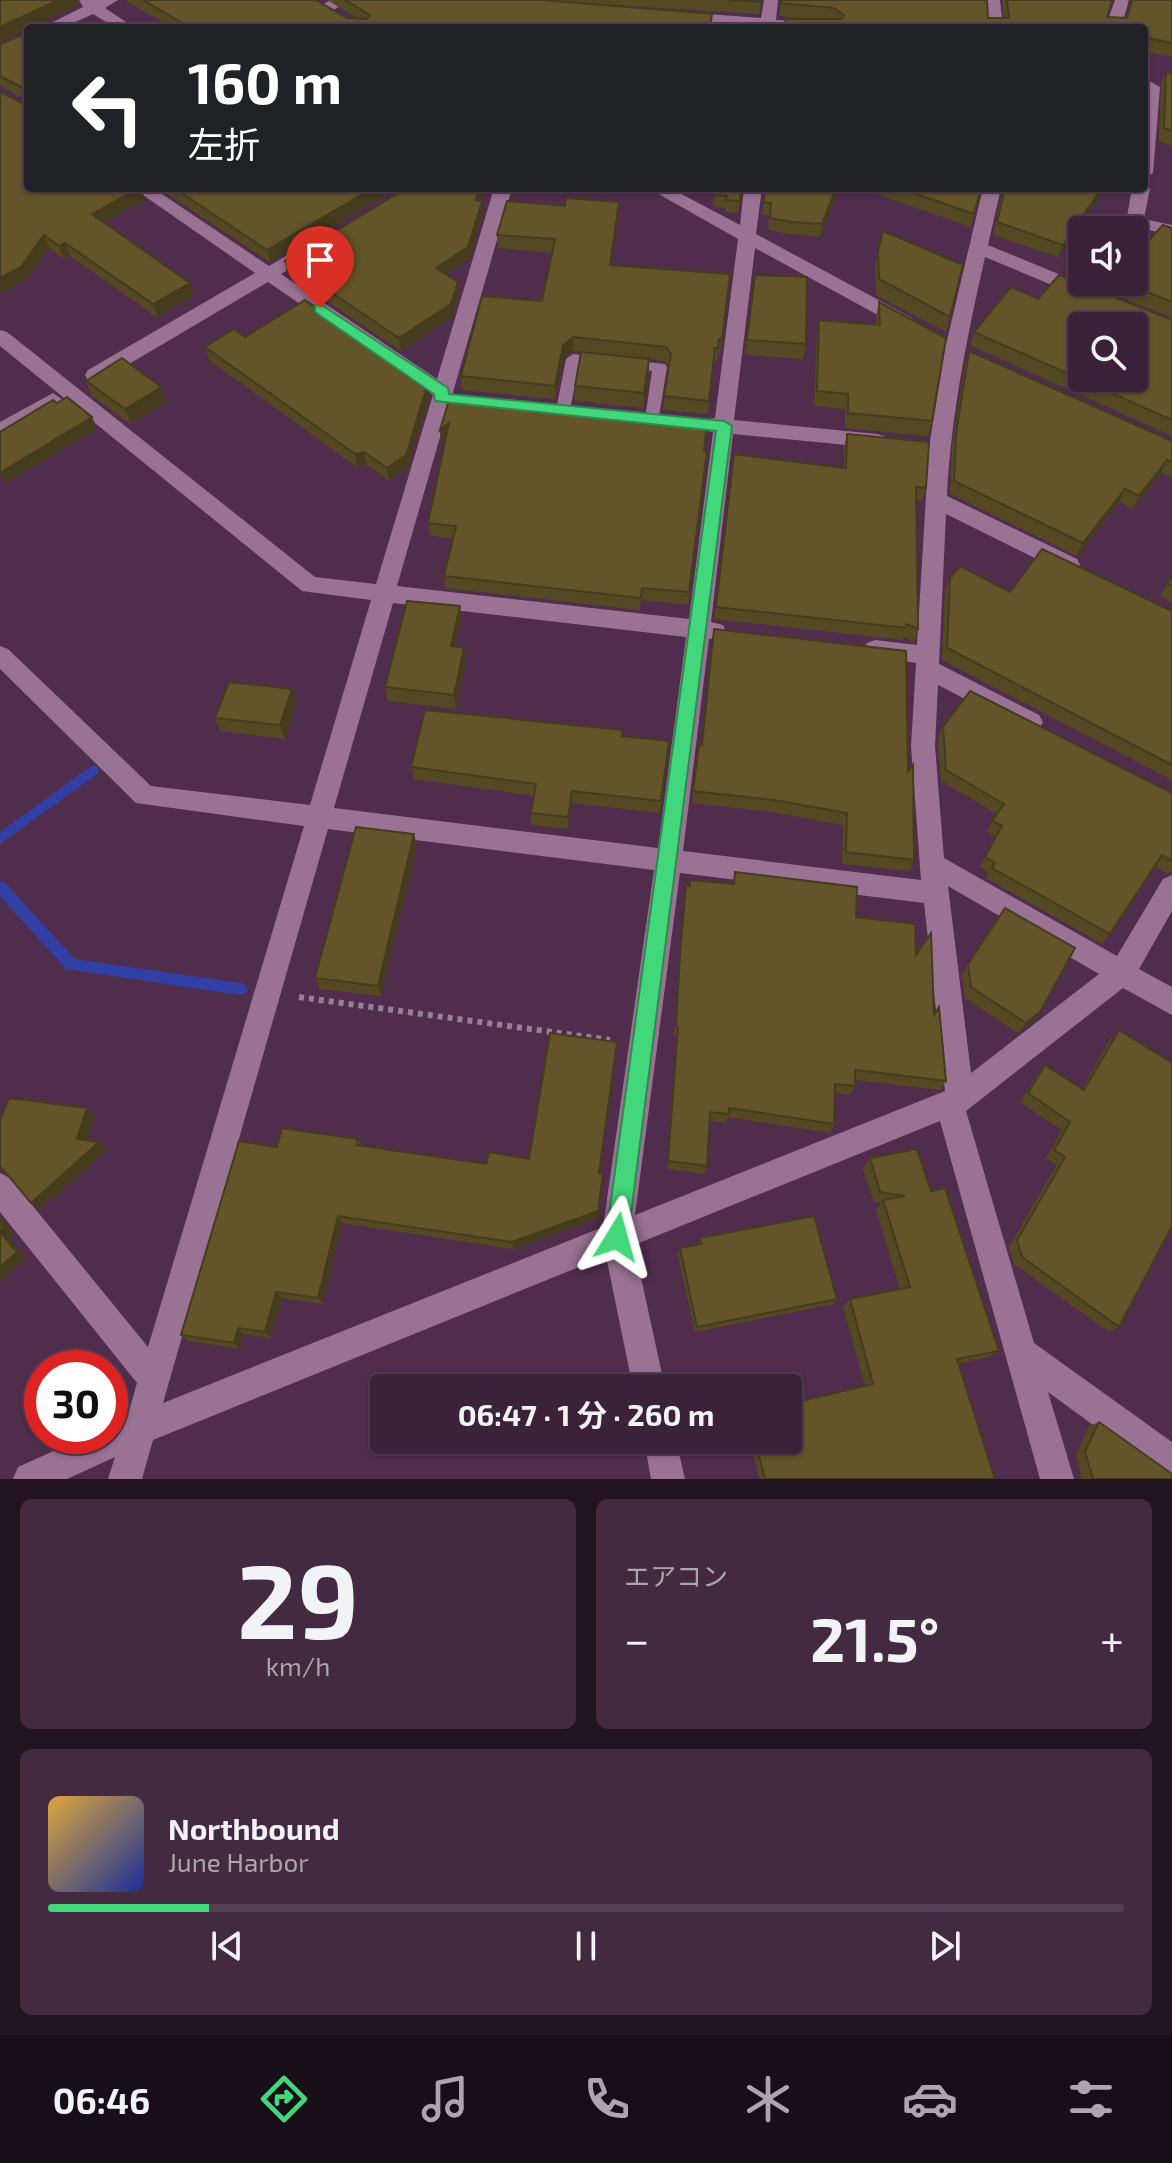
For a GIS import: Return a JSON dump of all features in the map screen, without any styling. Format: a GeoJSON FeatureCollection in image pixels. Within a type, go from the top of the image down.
{"type":"FeatureCollection","features":[{"type":"Feature","properties":{"kind":"street"},"geometry":{"type":"LineString","coordinates":[[55,24],[87,4],[111,0]]}},
{"type":"Feature","properties":{"kind":"street"},"geometry":{"type":"LineString","coordinates":[[310,0],[335,8]]}},
{"type":"Feature","properties":{"kind":"street"},"geometry":{"type":"LineString","coordinates":[[768,24],[771,0]]}},
{"type":"Feature","properties":{"kind":"street"},"geometry":{"type":"LineString","coordinates":[[993,0],[995,24]]}},
{"type":"Feature","properties":{"kind":"street"},"geometry":{"type":"LineString","coordinates":[[1114,24],[1122,0]]}},
{"type":"Feature","properties":{"kind":"street"},"geometry":{"type":"LineString","coordinates":[[87,4],[120,24]]}},
{"type":"Feature","properties":{"kind":"street"},"geometry":{"type":"LineString","coordinates":[[662,15],[749,24]]}},
{"type":"Feature","properties":{"kind":"street"},"geometry":{"type":"LineString","coordinates":[[1148,85],[1152,87],[1148,130]]}},
{"type":"Feature","properties":{"kind":"street"},"geometry":{"type":"LineString","coordinates":[[148,192],[446,396]]}},
{"type":"Feature","properties":{"kind":"street"},"geometry":{"type":"LineString","coordinates":[[125,1479],[383,593],[446,396],[502,192]]}},
{"type":"Feature","properties":{"kind":"street"},"geometry":{"type":"LineString","coordinates":[[664,192],[948,345]]}},
{"type":"Feature","properties":{"kind":"street"},"geometry":{"type":"LineString","coordinates":[[646,1374],[617,1237],[699,629],[752,192]]}},
{"type":"Feature","properties":{"kind":"street"},"geometry":{"type":"LineString","coordinates":[[991,192],[978,248],[948,345],[931,447],[936,500],[923,746],[955,1101],[1018,1351],[1057,1479]]}},
{"type":"Feature","properties":{"kind":"street"},"geometry":{"type":"LineString","coordinates":[[1140,192],[1135,222],[1172,230]]}},
{"type":"Feature","properties":{"kind":"street"},"geometry":{"type":"LineString","coordinates":[[0,431],[323,242]]}},
{"type":"Feature","properties":{"kind":"street"},"geometry":{"type":"LineString","coordinates":[[978,248],[1103,299]]}},
{"type":"Feature","properties":{"kind":"street"},"geometry":{"type":"LineString","coordinates":[[0,336],[310,585],[744,634]]}},
{"type":"Feature","properties":{"kind":"street"},"geometry":{"type":"LineString","coordinates":[[696,423],[893,443]]}},
{"type":"Feature","properties":{"kind":"street"},"geometry":{"type":"LineString","coordinates":[[936,500],[1086,573]]}},
{"type":"Feature","properties":{"kind":"street"},"geometry":{"type":"LineString","coordinates":[[851,646],[926,661],[1049,731]]}},
{"type":"Feature","properties":{"kind":"street"},"geometry":{"type":"LineString","coordinates":[[0,655],[145,796],[935,893]]}},
{"type":"Feature","properties":{"kind":"street"},"geometry":{"type":"LineString","coordinates":[[932,864],[1172,1002]]}},
{"type":"Feature","properties":{"kind":"street"},"geometry":{"type":"LineString","coordinates":[[30,1479],[139,1429],[955,1101],[1123,972],[1172,887]]}},
{"type":"Feature","properties":{"kind":"street"},"geometry":{"type":"LineString","coordinates":[[0,1188],[154,1379]]}},
{"type":"Feature","properties":{"kind":"street"},"geometry":{"type":"LineString","coordinates":[[1018,1351],[1172,1462]]}},
{"type":"Feature","properties":{"kind":"street"},"geometry":{"type":"LineString","coordinates":[[663,1454],[668,1479]]}},
{"type":"Feature","properties":{"kind":"lane"},"geometry":{"type":"LineString","coordinates":[[563,410],[573,359],[660,367],[653,419]]}},
{"type":"Feature","properties":{"kind":"path"},"geometry":{"type":"LineString","coordinates":[[267,993],[643,1045]]}},
{"type":"Feature","properties":{"kind":"building"},"geometry":{"type":"Polygon","coordinates":[[[0,0],[58,0],[0,27],[0,0]]]}},
{"type":"Feature","properties":{"kind":"building"},"geometry":{"type":"Polygon","coordinates":[[[143,0],[316,0],[347,18],[367,19],[370,15],[345,0],[542,0],[712,14],[711,24],[184,24],[143,0]]]}},
{"type":"Feature","properties":{"kind":"building"},"geometry":{"type":"Polygon","coordinates":[[[781,0],[987,0],[988,18],[1009,18],[1007,0],[1112,0],[1107,17],[1127,18],[1132,0],[1172,0],[1172,43],[1148,38],[1148,24],[785,24],[786,19],[841,19],[844,15],[833,8],[781,3],[781,0]]]}},
{"type":"Feature","properties":{"kind":"building"},"geometry":{"type":"Polygon","coordinates":[[[24,34],[24,88],[0,76],[0,44],[24,34]]]}},
{"type":"Feature","properties":{"kind":"building"},"geometry":{"type":"Polygon","coordinates":[[[1166,72],[1172,74],[1172,131],[1164,128],[1166,72]]]}},
{"type":"Feature","properties":{"kind":"building"},"geometry":{"type":"Polygon","coordinates":[[[0,92],[24,104],[24,192],[132,192],[92,214],[190,283],[153,304],[65,243],[59,246],[44,235],[21,267],[0,278],[0,92]]]}},
{"type":"Feature","properties":{"kind":"building"},"geometry":{"type":"Polygon","coordinates":[[[180,192],[366,192],[267,250],[180,192]]]}},
{"type":"Feature","properties":{"kind":"building"},"geometry":{"type":"Polygon","coordinates":[[[400,192],[479,192],[476,200],[482,201],[468,247],[436,268],[458,282],[451,304],[399,338],[285,261],[400,192]]]}},
{"type":"Feature","properties":{"kind":"building"},"geometry":{"type":"Polygon","coordinates":[[[714,192],[741,192],[740,201],[714,195],[714,192]]]}},
{"type":"Feature","properties":{"kind":"building"},"geometry":{"type":"Polygon","coordinates":[[[764,192],[834,192],[822,224],[770,218],[771,203],[763,202],[764,192]]]}},
{"type":"Feature","properties":{"kind":"building"},"geometry":{"type":"Polygon","coordinates":[[[911,192],[980,192],[974,214],[911,192]]]}},
{"type":"Feature","properties":{"kind":"building"},"geometry":{"type":"Polygon","coordinates":[[[1004,192],[1099,192],[1083,216],[1068,216],[1068,238],[1063,245],[997,222],[1004,192]]]}},
{"type":"Feature","properties":{"kind":"building"},"geometry":{"type":"Polygon","coordinates":[[[566,198],[619,202],[610,265],[730,274],[722,339],[715,348],[709,401],[664,396],[671,354],[666,347],[573,337],[563,345],[555,386],[461,376],[482,296],[542,301],[555,239],[497,235],[507,201],[565,206],[566,198]]]}},
{"type":"Feature","properties":{"kind":"building"},"geometry":{"type":"Polygon","coordinates":[[[1163,225],[1172,228],[1172,302],[1148,292],[1148,241],[1163,225]]]}},
{"type":"Feature","properties":{"kind":"building"},"geometry":{"type":"Polygon","coordinates":[[[883,231],[963,265],[950,317],[879,279],[878,251],[883,231]]]}},
{"type":"Feature","properties":{"kind":"building"},"geometry":{"type":"Polygon","coordinates":[[[755,275],[807,277],[806,344],[747,340],[755,275]]]}},
{"type":"Feature","properties":{"kind":"building"},"geometry":{"type":"Polygon","coordinates":[[[1059,275],[1068,279],[1068,296],[1112,296],[1172,320],[1172,420],[1109,392],[1148,392],[1148,312],[1068,312],[1068,374],[974,332],[1011,287],[1038,299],[1059,275]]]}},
{"type":"Feature","properties":{"kind":"building"},"geometry":{"type":"Polygon","coordinates":[[[305,300],[428,383],[406,455],[387,468],[364,452],[355,454],[205,347],[234,329],[245,337],[305,300]]]}},
{"type":"Feature","properties":{"kind":"building"},"geometry":{"type":"Polygon","coordinates":[[[879,302],[946,338],[932,421],[848,413],[848,394],[817,391],[819,320],[880,325],[879,302]]]}},
{"type":"Feature","properties":{"kind":"building"},"geometry":{"type":"Polygon","coordinates":[[[969,351],[1172,441],[1172,462],[1167,460],[1139,496],[1125,489],[1083,543],[954,481],[956,434],[969,351]]]}},
{"type":"Feature","properties":{"kind":"building"},"geometry":{"type":"Polygon","coordinates":[[[581,352],[649,359],[644,393],[575,386],[581,352]]]}},
{"type":"Feature","properties":{"kind":"building"},"geometry":{"type":"Polygon","coordinates":[[[122,358],[161,387],[125,409],[86,381],[122,358]]]}},
{"type":"Feature","properties":{"kind":"building"},"geometry":{"type":"Polygon","coordinates":[[[67,397],[92,417],[0,473],[0,432],[53,400],[57,403],[67,397]]]}},
{"type":"Feature","properties":{"kind":"building"},"geometry":{"type":"Polygon","coordinates":[[[450,397],[455,400],[456,397],[707,421],[704,451],[707,451],[689,592],[642,588],[641,598],[444,576],[456,526],[428,523],[449,423],[440,430],[450,397]]]}},
{"type":"Feature","properties":{"kind":"building"},"geometry":{"type":"Polygon","coordinates":[[[847,434],[929,442],[926,488],[916,487],[918,629],[906,624],[906,628],[716,607],[734,454],[846,468],[847,434]]]}},
{"type":"Feature","properties":{"kind":"building"},"geometry":{"type":"Polygon","coordinates":[[[1042,549],[1172,611],[1172,765],[947,648],[950,578],[960,566],[1010,592],[1042,549]]]}},
{"type":"Feature","properties":{"kind":"building"},"geometry":{"type":"Polygon","coordinates":[[[407,601],[460,606],[451,646],[464,648],[454,695],[385,687],[407,601]]]}},
{"type":"Feature","properties":{"kind":"building"},"geometry":{"type":"Polygon","coordinates":[[[714,629],[906,651],[908,771],[913,765],[914,860],[846,852],[847,813],[774,800],[693,791],[699,745],[702,745],[714,629]]]}},
{"type":"Feature","properties":{"kind":"building"},"geometry":{"type":"Polygon","coordinates":[[[229,682],[292,689],[280,725],[215,718],[229,682]]]}},
{"type":"Feature","properties":{"kind":"building"},"geometry":{"type":"Polygon","coordinates":[[[970,691],[1172,793],[1172,861],[1162,855],[1110,934],[992,868],[995,863],[985,857],[1002,826],[992,821],[1004,804],[946,770],[943,727],[970,691]]]}},
{"type":"Feature","properties":{"kind":"building"},"geometry":{"type":"Polygon","coordinates":[[[425,710],[623,730],[622,736],[669,741],[661,801],[572,791],[568,817],[531,813],[536,784],[411,767],[425,710]]]}},
{"type":"Feature","properties":{"kind":"building"},"geometry":{"type":"Polygon","coordinates":[[[356,827],[414,834],[378,986],[315,978],[356,827]]]}},
{"type":"Feature","properties":{"kind":"building"},"geometry":{"type":"Polygon","coordinates":[[[735,872],[857,887],[856,917],[915,924],[916,955],[931,933],[934,1015],[939,1007],[946,1081],[855,1070],[855,1086],[835,1084],[834,1124],[729,1108],[729,1114],[710,1112],[707,1166],[668,1161],[686,885],[690,886],[690,880],[734,884],[735,872]]]}},
{"type":"Feature","properties":{"kind":"building"},"geometry":{"type":"Polygon","coordinates":[[[1005,908],[1075,948],[1040,1012],[1026,1023],[971,987],[968,964],[1005,908]]]}},
{"type":"Feature","properties":{"kind":"building"},"geometry":{"type":"Polygon","coordinates":[[[1119,1030],[1172,1063],[1172,1226],[1119,1327],[1022,1257],[1017,1240],[1065,1157],[1054,1150],[1070,1122],[1028,1093],[1045,1065],[1084,1090],[1119,1030]]]}},
{"type":"Feature","properties":{"kind":"building"},"geometry":{"type":"Polygon","coordinates":[[[550,1033],[617,1042],[599,1173],[603,1174],[598,1211],[512,1242],[338,1216],[318,1298],[276,1292],[265,1332],[238,1328],[234,1343],[181,1335],[239,1141],[277,1147],[282,1128],[358,1139],[356,1145],[486,1164],[489,1152],[529,1159],[550,1033]]]}},
{"type":"Feature","properties":{"kind":"building"},"geometry":{"type":"Polygon","coordinates":[[[9,1098],[87,1108],[77,1139],[99,1142],[31,1203],[0,1168],[0,1120],[9,1098]]]}},
{"type":"Feature","properties":{"kind":"building"},"geometry":{"type":"Polygon","coordinates":[[[917,1149],[931,1191],[945,1188],[999,1351],[957,1359],[995,1479],[765,1479],[759,1454],[802,1454],[802,1401],[873,1384],[850,1299],[910,1287],[883,1200],[905,1196],[880,1192],[870,1158],[917,1149]]]}},
{"type":"Feature","properties":{"kind":"building"},"geometry":{"type":"Polygon","coordinates":[[[814,1216],[837,1299],[697,1327],[680,1248],[702,1244],[700,1238],[814,1216]]]}},
{"type":"Feature","properties":{"kind":"building"},"geometry":{"type":"Polygon","coordinates":[[[0,1232],[17,1252],[0,1267],[0,1232]]]}},
{"type":"Feature","properties":{"kind":"building"},"geometry":{"type":"Polygon","coordinates":[[[1099,1422],[1172,1474],[1172,1479],[1093,1479],[1085,1452],[1099,1422]]]}},
{"type":"Feature","properties":{"kind":"waterway"},"geometry":{"type":"LineString","coordinates":[[0,839],[93,770]]}},
{"type":"Feature","properties":{"kind":"waterway"},"geometry":{"type":"LineString","coordinates":[[0,887],[71,965],[240,989]]}},
{"type":"Feature","properties":{"kind":"route"},"geometry":{"type":"LineString","coordinates":[[320,308],[442,392],[441,398],[724,426],[685,740],[617,1237]]}}]}
